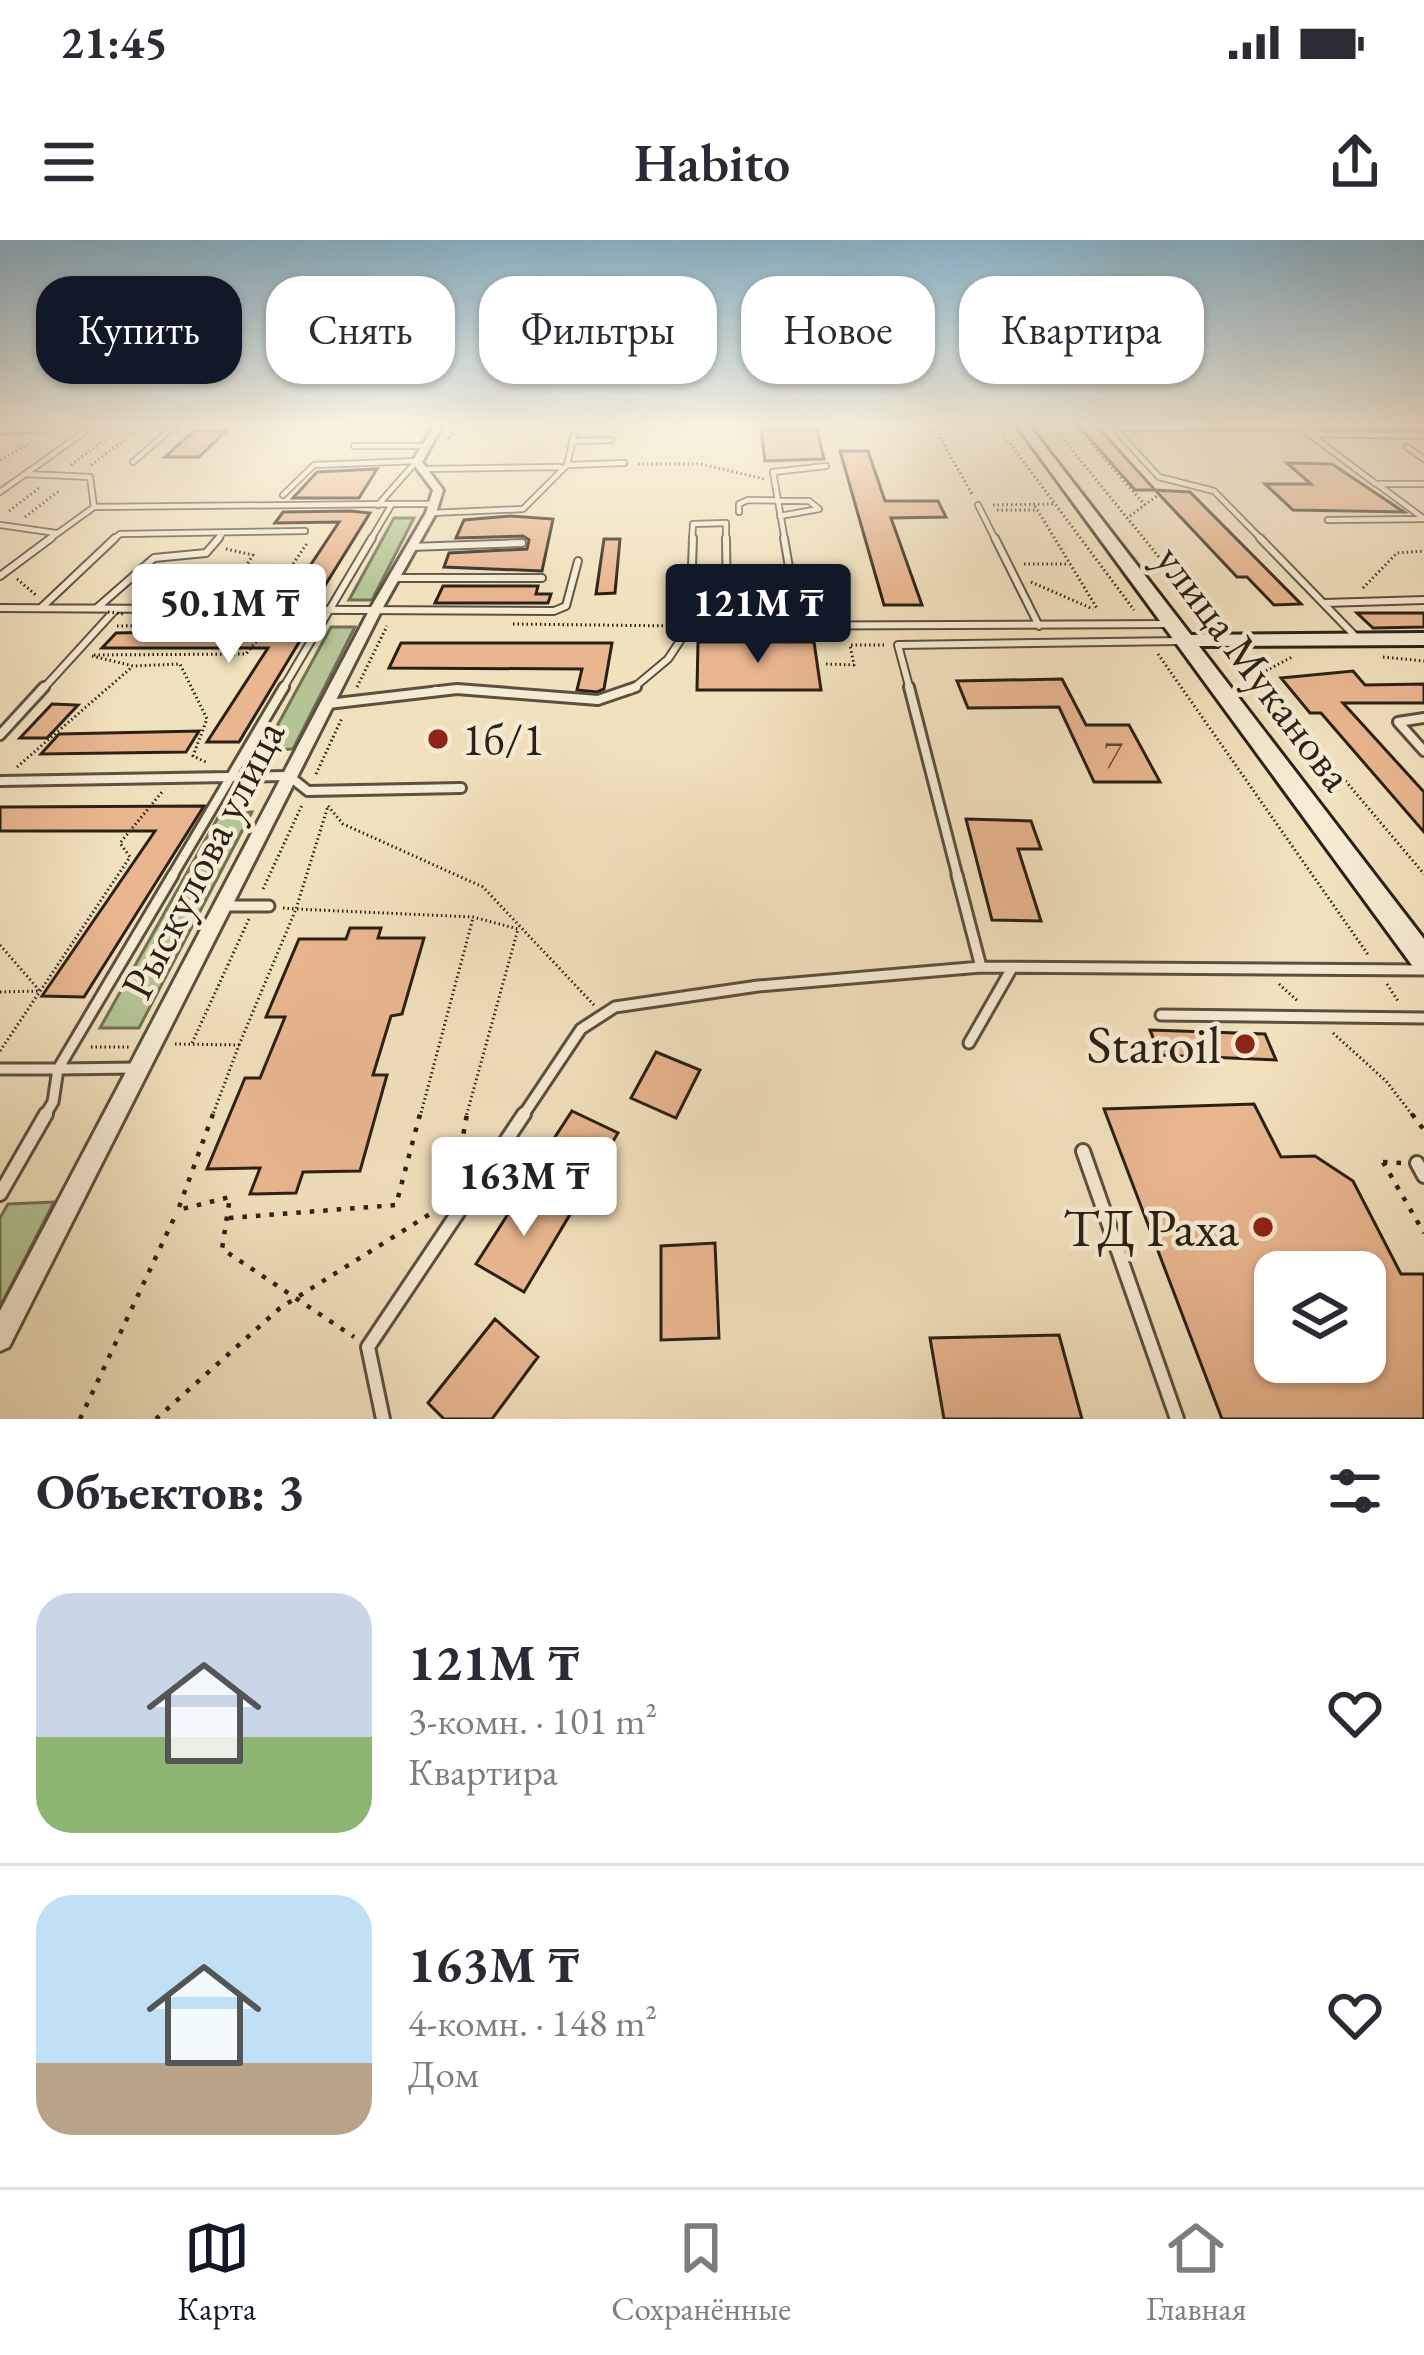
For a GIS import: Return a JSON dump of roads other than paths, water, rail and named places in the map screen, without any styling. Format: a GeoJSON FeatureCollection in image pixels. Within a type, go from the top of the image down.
{"type":"FeatureCollection","features":[{"type":"Feature","properties":{"kind":"main road","name":"улица Муканова"},"geometry":{"type":"LineString","coordinates":[[1065,478],[1424,960]]}},
{"type":"Feature","properties":{"kind":"main road"},"geometry":{"type":"LineString","coordinates":[[1181,633],[1227,641],[1424,639]]}},
{"type":"Feature","properties":{"kind":"street"},"geometry":{"type":"LineString","coordinates":[[431,478],[438,490],[433,508]]}},
{"type":"Feature","properties":{"kind":"street","name":"Рыскулова улица"},"geometry":{"type":"LineString","coordinates":[[0,1338],[326,704],[386,609],[392,578],[433,508]]}},
{"type":"Feature","properties":{"kind":"lane"},"geometry":{"type":"LineString","coordinates":[[90,478],[94,507]]}},
{"type":"Feature","properties":{"kind":"lane"},"geometry":{"type":"LineString","coordinates":[[283,495],[297,478]]}},
{"type":"Feature","properties":{"kind":"lane"},"geometry":{"type":"LineString","coordinates":[[378,505],[403,478]]}},
{"type":"Feature","properties":{"kind":"lane"},"geometry":{"type":"LineString","coordinates":[[4,571],[94,507],[392,504],[523,509],[553,478]]}},
{"type":"Feature","properties":{"kind":"lane"},"geometry":{"type":"LineString","coordinates":[[776,478],[799,625]]}},
{"type":"Feature","properties":{"kind":"lane"},"geometry":{"type":"LineString","coordinates":[[1163,478],[1214,491],[1359,640]]}},
{"type":"Feature","properties":{"kind":"lane"},"geometry":{"type":"LineString","coordinates":[[1368,478],[1424,519]]}},
{"type":"Feature","properties":{"kind":"lane"},"geometry":{"type":"LineString","coordinates":[[1376,484],[1424,484]]}},
{"type":"Feature","properties":{"kind":"lane"},"geometry":{"type":"LineString","coordinates":[[740,512],[741,501],[809,500],[819,509],[780,516]]}},
{"type":"Feature","properties":{"kind":"lane"},"geometry":{"type":"LineString","coordinates":[[0,1194],[53,1102],[58,1069],[236,776],[392,504]]}},
{"type":"Feature","properties":{"kind":"lane"},"geometry":{"type":"LineString","coordinates":[[980,508],[1039,626]]}},
{"type":"Feature","properties":{"kind":"lane"},"geometry":{"type":"LineString","coordinates":[[1328,520],[1424,519]]}},
{"type":"Feature","properties":{"kind":"lane"},"geometry":{"type":"LineString","coordinates":[[326,704],[472,690],[584,704],[609,702],[643,688],[670,662],[690,626],[694,524],[726,523],[727,607],[692,609]]}},
{"type":"Feature","properties":{"kind":"lane"},"geometry":{"type":"LineString","coordinates":[[0,525],[56,533]]}},
{"type":"Feature","properties":{"kind":"lane"},"geometry":{"type":"LineString","coordinates":[[43,606],[120,533],[305,531]]}},
{"type":"Feature","properties":{"kind":"lane"},"geometry":{"type":"LineString","coordinates":[[97,609],[141,565],[154,558],[206,553],[224,532]]}},
{"type":"Feature","properties":{"kind":"lane"},"geometry":{"type":"LineString","coordinates":[[410,547],[521,544]]}},
{"type":"Feature","properties":{"kind":"lane"},"geometry":{"type":"LineString","coordinates":[[0,608],[554,611],[566,606],[578,561]]}},
{"type":"Feature","properties":{"kind":"lane"},"geometry":{"type":"LineString","coordinates":[[392,578],[542,578]]}},
{"type":"Feature","properties":{"kind":"lane"},"geometry":{"type":"LineString","coordinates":[[1323,603],[1424,600]]}},
{"type":"Feature","properties":{"kind":"lane"},"geometry":{"type":"LineString","coordinates":[[0,735],[116,612]]}},
{"type":"Feature","properties":{"kind":"lane"},"geometry":{"type":"LineString","coordinates":[[690,626],[1138,625],[1181,633]]}},
{"type":"Feature","properties":{"kind":"lane"},"geometry":{"type":"LineString","coordinates":[[980,967],[898,645],[1149,642],[1181,633]]}},
{"type":"Feature","properties":{"kind":"lane"},"geometry":{"type":"LineString","coordinates":[[1424,718],[1398,722],[1424,751]]}},
{"type":"Feature","properties":{"kind":"lane"},"geometry":{"type":"LineString","coordinates":[[0,721],[13,721]]}},
{"type":"Feature","properties":{"kind":"lane"},"geometry":{"type":"LineString","coordinates":[[0,781],[289,776],[308,791],[461,788]]}},
{"type":"Feature","properties":{"kind":"lane"},"geometry":{"type":"LineString","coordinates":[[223,906],[269,906]]}},
{"type":"Feature","properties":{"kind":"lane"},"geometry":{"type":"LineString","coordinates":[[383,1419],[368,1347],[581,1029],[615,1007],[758,986],[980,967],[1424,970]]}},
{"type":"Feature","properties":{"kind":"lane"},"geometry":{"type":"LineString","coordinates":[[969,1043],[1013,967]]}},
{"type":"Feature","properties":{"kind":"lane"},"geometry":{"type":"LineString","coordinates":[[1161,1015],[1424,1018]]}},
{"type":"Feature","properties":{"kind":"lane"},"geometry":{"type":"LineString","coordinates":[[0,1070],[138,1068]]}},
{"type":"Feature","properties":{"kind":"lane"},"geometry":{"type":"LineString","coordinates":[[1083,1151],[1177,1419]]}},
{"type":"Feature","properties":{"kind":"lane"},"geometry":{"type":"LineString","coordinates":[[1417,1163],[1424,1176]]}},
{"type":"Feature","properties":{"kind":"place","name":"1б/1"},"geometry":{"type":"Point","coordinates":[438,739]}},
{"type":"Feature","properties":{"kind":"place","name":"Staroil"},"geometry":{"type":"Point","coordinates":[1245,1044]}},
{"type":"Feature","properties":{"kind":"place","name":"ТД Раха"},"geometry":{"type":"Point","coordinates":[1263,1227]}}]}
